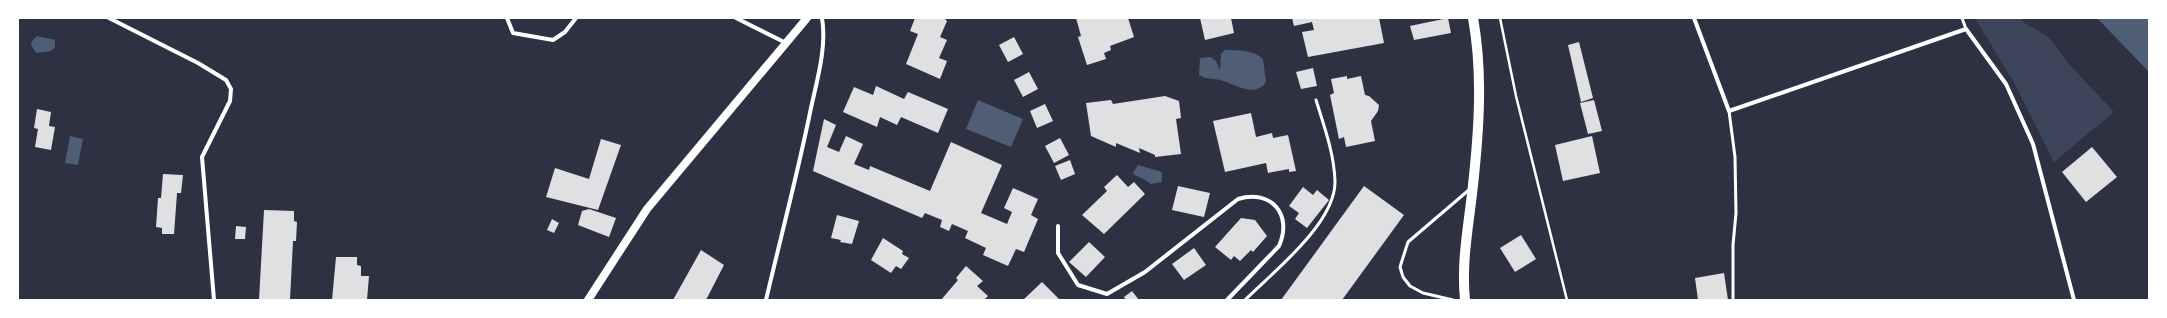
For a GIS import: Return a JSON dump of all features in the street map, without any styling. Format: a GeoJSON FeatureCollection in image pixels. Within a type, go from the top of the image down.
{"type":"FeatureCollection","features":[{"type":"Feature","properties":{"kind":"main road"},"geometry":{"type":"LineString","coordinates":[[588,300],[647,209],[807,18]]}},
{"type":"Feature","properties":{"kind":"main road"},"geometry":{"type":"LineString","coordinates":[[1464,300],[1464,258],[1478,135],[1479,95],[1477,42],[1473,18]]}},
{"type":"Feature","properties":{"kind":"street"},"geometry":{"type":"LineString","coordinates":[[108,18],[198,63],[226,80],[231,89],[230,101],[202,158],[214,300]]}},
{"type":"Feature","properties":{"kind":"street"},"geometry":{"type":"LineString","coordinates":[[507,18],[513,33],[553,40],[565,32],[576,18]]}},
{"type":"Feature","properties":{"kind":"street"},"geometry":{"type":"LineString","coordinates":[[736,18],[786,43]]}},
{"type":"Feature","properties":{"kind":"street"},"geometry":{"type":"LineString","coordinates":[[766,300],[798,171],[820,67],[823,26],[822,18]]}},
{"type":"Feature","properties":{"kind":"street"},"geometry":{"type":"LineString","coordinates":[[1694,18],[1729,111],[1966,29],[2006,84],[2033,144],[2074,300]]}},
{"type":"Feature","properties":{"kind":"street"},"geometry":{"type":"LineString","coordinates":[[1058,226],[1058,253],[1078,285],[1107,294],[1145,272],[1238,199],[1248,196],[1268,200],[1276,207],[1282,216],[1284,226],[1283,237],[1279,246],[1227,300]]}},
{"type":"Feature","properties":{"kind":"lane"},"geometry":{"type":"LineString","coordinates":[[1962,18],[1966,29]]}},
{"type":"Feature","properties":{"kind":"lane"},"geometry":{"type":"LineString","coordinates":[[1245,300],[1316,229],[1333,199],[1335,181],[1332,163],[1327,135],[1316,100]]}},
{"type":"Feature","properties":{"kind":"lane"},"geometry":{"type":"LineString","coordinates":[[1729,111],[1735,157],[1736,213],[1732,245],[1734,299]]}},
{"type":"Feature","properties":{"kind":"lane"},"geometry":{"type":"LineString","coordinates":[[1453,300],[1423,293],[1410,286],[1403,277],[1400,266],[1408,242],[1445,208],[1473,186]]}},
{"type":"Feature","properties":{"kind":"path"},"geometry":{"type":"LineString","coordinates":[[1500,18],[1520,111],[1567,300]]}},
{"type":"Feature","properties":{"kind":"shaded area"},"geometry":{"type":"Polygon","coordinates":[[[1975,18],[2021,18],[2023,22],[2044,34],[2053,42],[2068,63],[2114,112],[2054,162],[2017,88],[1975,18]]]}},
{"type":"Feature","properties":{"kind":"shaded area"},"geometry":{"type":"Polygon","coordinates":[[[2097,18],[2149,18],[2149,72],[2097,18]]]}},
{"type":"Feature","properties":{"kind":"shaded area"},"geometry":{"type":"Polygon","coordinates":[[[37,36],[55,40],[55,47],[51,51],[36,53],[31,45],[32,41],[37,36]]]}},
{"type":"Feature","properties":{"kind":"shaded area"},"geometry":{"type":"Polygon","coordinates":[[[1225,50],[1246,51],[1263,59],[1266,82],[1262,87],[1251,90],[1220,80],[1205,78],[1199,75],[1200,58],[1211,57],[1216,61],[1220,70],[1221,54],[1225,50]]]}},
{"type":"Feature","properties":{"kind":"shaded area"},"geometry":{"type":"Polygon","coordinates":[[[978,100],[1023,119],[1011,147],[966,129],[978,100]]]}},
{"type":"Feature","properties":{"kind":"shaded area"},"geometry":{"type":"Polygon","coordinates":[[[70,136],[83,139],[78,165],[65,163],[70,136]]]}},
{"type":"Feature","properties":{"kind":"shaded area"},"geometry":{"type":"Polygon","coordinates":[[[1138,165],[1162,172],[1162,182],[1151,184],[1134,175],[1133,173],[1138,165]]]}},
{"type":"Feature","properties":{"kind":"building"},"geometry":{"type":"Polygon","coordinates":[[[915,18],[944,18],[947,21],[940,37],[947,40],[939,58],[947,61],[940,79],[906,64],[918,34],[910,31],[915,18]]]}},
{"type":"Feature","properties":{"kind":"building"},"geometry":{"type":"Polygon","coordinates":[[[1076,18],[1128,18],[1134,37],[1110,46],[1111,50],[1104,53],[1106,59],[1087,65],[1078,37],[1081,36],[1076,18]]]}},
{"type":"Feature","properties":{"kind":"building"},"geometry":{"type":"Polygon","coordinates":[[[1200,18],[1231,18],[1234,33],[1205,40],[1200,18]]]}},
{"type":"Feature","properties":{"kind":"building"},"geometry":{"type":"Polygon","coordinates":[[[1292,18],[1379,18],[1384,43],[1308,57],[1302,32],[1314,30],[1312,22],[1294,26],[1292,18]]]}},
{"type":"Feature","properties":{"kind":"building"},"geometry":{"type":"Polygon","coordinates":[[[1448,18],[1451,33],[1414,40],[1410,26],[1448,18]]]}},
{"type":"Feature","properties":{"kind":"building"},"geometry":{"type":"Polygon","coordinates":[[[1014,37],[1023,54],[1008,62],[999,45],[1014,37]]]}},
{"type":"Feature","properties":{"kind":"building"},"geometry":{"type":"Polygon","coordinates":[[[1579,42],[1593,98],[1581,102],[1568,45],[1579,42]]]}},
{"type":"Feature","properties":{"kind":"building"},"geometry":{"type":"Polygon","coordinates":[[[1313,68],[1317,86],[1301,89],[1296,72],[1313,68]]]}},
{"type":"Feature","properties":{"kind":"building"},"geometry":{"type":"Polygon","coordinates":[[[1029,72],[1038,89],[1023,97],[1014,80],[1029,72]]]}},
{"type":"Feature","properties":{"kind":"building"},"geometry":{"type":"Polygon","coordinates":[[[1347,76],[1347,79],[1361,76],[1365,95],[1369,96],[1379,105],[1378,111],[1371,121],[1375,141],[1346,147],[1344,137],[1339,139],[1330,95],[1334,93],[1331,79],[1347,76]]]}},
{"type":"Feature","properties":{"kind":"building"},"geometry":{"type":"Polygon","coordinates":[[[876,86],[904,99],[908,92],[948,109],[938,133],[901,117],[897,125],[880,117],[877,127],[843,112],[854,87],[873,95],[876,86]]]}},
{"type":"Feature","properties":{"kind":"building"},"geometry":{"type":"Polygon","coordinates":[[[1165,96],[1179,101],[1181,118],[1176,119],[1181,154],[1155,157],[1155,155],[1139,148],[1140,153],[1116,143],[1116,147],[1091,136],[1086,103],[1111,100],[1113,104],[1165,96]]]}},
{"type":"Feature","properties":{"kind":"building"},"geometry":{"type":"Polygon","coordinates":[[[1594,100],[1602,131],[1588,134],[1580,103],[1594,100]]]}},
{"type":"Feature","properties":{"kind":"building"},"geometry":{"type":"Polygon","coordinates":[[[1045,104],[1053,121],[1037,128],[1030,111],[1045,104]]]}},
{"type":"Feature","properties":{"kind":"building"},"geometry":{"type":"Polygon","coordinates":[[[37,109],[51,112],[49,126],[55,127],[51,150],[35,147],[38,129],[34,128],[37,109]]]}},
{"type":"Feature","properties":{"kind":"building"},"geometry":{"type":"Polygon","coordinates":[[[1251,113],[1256,137],[1272,133],[1273,138],[1288,135],[1296,171],[1289,172],[1289,169],[1268,173],[1266,163],[1225,172],[1213,121],[1251,113]]]}},
{"type":"Feature","properties":{"kind":"building"},"geometry":{"type":"Polygon","coordinates":[[[824,119],[836,125],[827,147],[839,152],[846,136],[863,144],[854,164],[869,170],[870,166],[930,191],[951,142],[1002,165],[981,213],[1007,224],[1012,212],[1004,208],[1013,188],[1038,199],[1031,215],[1038,219],[1024,252],[1016,249],[1008,266],[983,255],[986,248],[965,238],[968,231],[952,224],[949,231],[940,227],[942,220],[925,213],[922,218],[813,171],[824,119]]]}},
{"type":"Feature","properties":{"kind":"building"},"geometry":{"type":"Polygon","coordinates":[[[1592,136],[1600,173],[1563,181],[1555,145],[1592,136]]]}},
{"type":"Feature","properties":{"kind":"building"},"geometry":{"type":"Polygon","coordinates":[[[1060,138],[1069,155],[1054,163],[1045,146],[1060,138]]]}},
{"type":"Feature","properties":{"kind":"building"},"geometry":{"type":"Polygon","coordinates":[[[601,139],[621,145],[598,210],[546,197],[555,168],[589,179],[601,139]]]}},
{"type":"Feature","properties":{"kind":"building"},"geometry":{"type":"Polygon","coordinates":[[[2092,147],[2117,177],[2086,202],[2062,172],[2092,147]]]}},
{"type":"Feature","properties":{"kind":"building"},"geometry":{"type":"Polygon","coordinates":[[[1070,160],[1075,174],[1061,180],[1055,166],[1070,160]]]}},
{"type":"Feature","properties":{"kind":"building"},"geometry":{"type":"Polygon","coordinates":[[[163,174],[183,175],[181,193],[177,193],[174,234],[162,234],[162,228],[156,227],[158,198],[161,198],[163,174]]]}},
{"type":"Feature","properties":{"kind":"building"},"geometry":{"type":"Polygon","coordinates":[[[1117,175],[1128,187],[1134,182],[1145,194],[1104,234],[1082,215],[1107,191],[1104,187],[1117,175]]]}},
{"type":"Feature","properties":{"kind":"building"},"geometry":{"type":"Polygon","coordinates":[[[1178,186],[1210,193],[1204,217],[1172,210],[1178,186]]]}},
{"type":"Feature","properties":{"kind":"building"},"geometry":{"type":"Polygon","coordinates":[[[1364,186],[1404,215],[1342,300],[1281,300],[1364,186]]]}},
{"type":"Feature","properties":{"kind":"building"},"geometry":{"type":"Polygon","coordinates":[[[1303,187],[1313,195],[1317,190],[1329,200],[1307,228],[1295,219],[1299,213],[1289,206],[1303,187]]]}},
{"type":"Feature","properties":{"kind":"building"},"geometry":{"type":"Polygon","coordinates":[[[589,209],[616,218],[609,237],[578,225],[582,211],[589,209]]]}},
{"type":"Feature","properties":{"kind":"building"},"geometry":{"type":"Polygon","coordinates":[[[264,210],[294,211],[294,221],[297,222],[296,241],[293,241],[290,300],[259,300],[264,210]]]}},
{"type":"Feature","properties":{"kind":"building"},"geometry":{"type":"Polygon","coordinates":[[[837,215],[859,221],[852,244],[840,242],[841,240],[831,238],[837,215]]]}},
{"type":"Feature","properties":{"kind":"building"},"geometry":{"type":"Polygon","coordinates":[[[1241,218],[1255,220],[1267,236],[1253,252],[1251,250],[1240,261],[1234,256],[1231,260],[1215,247],[1241,218]]]}},
{"type":"Feature","properties":{"kind":"building"},"geometry":{"type":"Polygon","coordinates":[[[552,219],[559,223],[554,233],[547,230],[552,219]]]}},
{"type":"Feature","properties":{"kind":"building"},"geometry":{"type":"Polygon","coordinates":[[[236,226],[246,227],[245,239],[235,239],[236,226]]]}},
{"type":"Feature","properties":{"kind":"building"},"geometry":{"type":"Polygon","coordinates":[[[1521,235],[1536,259],[1515,272],[1500,248],[1521,235]]]}},
{"type":"Feature","properties":{"kind":"building"},"geometry":{"type":"Polygon","coordinates":[[[883,238],[903,251],[902,254],[909,258],[901,269],[896,266],[891,273],[871,260],[883,238]]]}},
{"type":"Feature","properties":{"kind":"building"},"geometry":{"type":"Polygon","coordinates":[[[1089,242],[1105,257],[1086,277],[1069,262],[1089,242]]]}},
{"type":"Feature","properties":{"kind":"building"},"geometry":{"type":"Polygon","coordinates":[[[1194,248],[1206,265],[1184,280],[1172,264],[1194,248]]]}},
{"type":"Feature","properties":{"kind":"building"},"geometry":{"type":"Polygon","coordinates":[[[701,250],[724,265],[707,298],[705,300],[673,300],[701,250]]]}},
{"type":"Feature","properties":{"kind":"building"},"geometry":{"type":"Polygon","coordinates":[[[336,257],[357,257],[357,265],[361,266],[361,276],[369,276],[367,300],[332,300],[336,257]]]}},
{"type":"Feature","properties":{"kind":"building"},"geometry":{"type":"Polygon","coordinates":[[[966,266],[983,281],[977,286],[988,296],[984,300],[941,300],[958,280],[956,278],[966,266]]]}},
{"type":"Feature","properties":{"kind":"building"},"geometry":{"type":"Polygon","coordinates":[[[1724,273],[1728,300],[1698,300],[1695,278],[1724,273]]]}},
{"type":"Feature","properties":{"kind":"building"},"geometry":{"type":"Polygon","coordinates":[[[1042,282],[1060,300],[1023,300],[1042,282]]]}},
{"type":"Feature","properties":{"kind":"building"},"geometry":{"type":"Polygon","coordinates":[[[1132,291],[1139,300],[1126,300],[1124,297],[1132,291]]]}}]}
